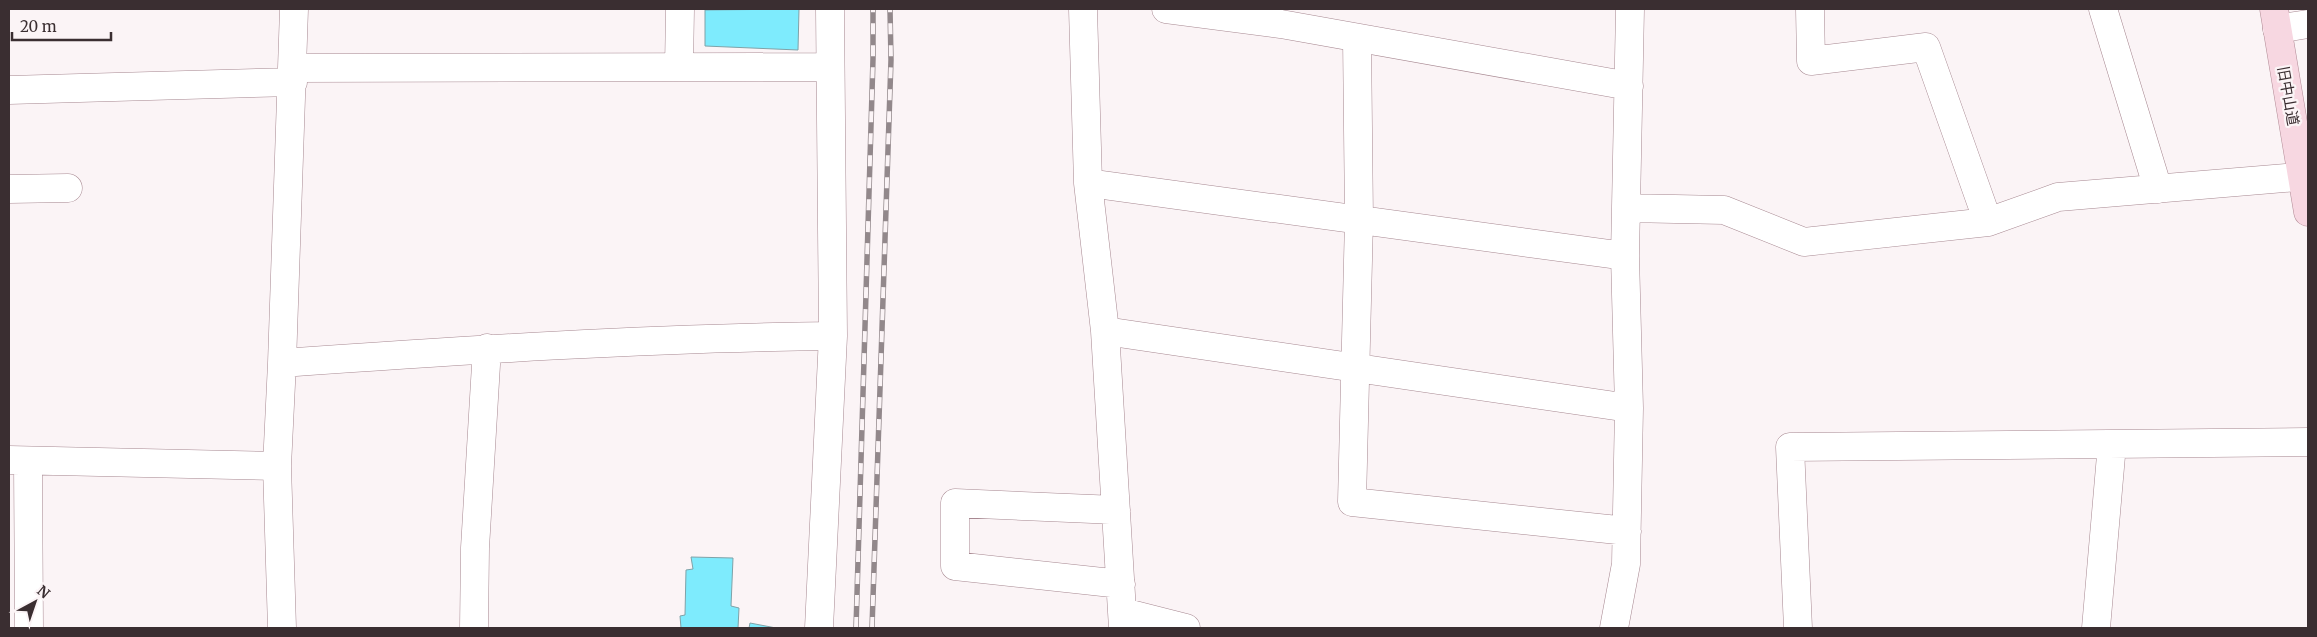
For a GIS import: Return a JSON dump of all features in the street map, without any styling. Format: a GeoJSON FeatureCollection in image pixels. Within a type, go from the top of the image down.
{"type":"FeatureCollection","features":[{"type":"Feature","properties":{"kind":"main road","name":"旧中山道"},"geometry":{"type":"LineString","coordinates":[[2276,19],[2305,177],[2308,212]]}},
{"type":"Feature","properties":{"kind":"street"},"geometry":{"type":"LineString","coordinates":[[282,628],[277,466],[294,9]]}},
{"type":"Feature","properties":{"kind":"street"},"geometry":{"type":"LineString","coordinates":[[679,67],[680,9]]}},
{"type":"Feature","properties":{"kind":"street"},"geometry":{"type":"LineString","coordinates":[[819,628],[833,336],[830,9]]}},
{"type":"Feature","properties":{"kind":"street"},"geometry":{"type":"LineString","coordinates":[[1083,9],[1088,183],[1105,331],[1123,620],[1186,628]]}},
{"type":"Feature","properties":{"kind":"street"},"geometry":{"type":"LineString","coordinates":[[1166,9],[1281,16],[1357,38],[1629,86]]}},
{"type":"Feature","properties":{"kind":"street"},"geometry":{"type":"LineString","coordinates":[[1614,628],[1626,564],[1627,531],[1629,408],[1625,256],[1630,9]]}},
{"type":"Feature","properties":{"kind":"street"},"geometry":{"type":"LineString","coordinates":[[1810,9],[1811,61],[1926,47],[1988,222]]}},
{"type":"Feature","properties":{"kind":"street"},"geometry":{"type":"LineString","coordinates":[[2102,9],[2158,189]]}},
{"type":"Feature","properties":{"kind":"street"},"geometry":{"type":"LineString","coordinates":[[2276,19],[2308,24]]}},
{"type":"Feature","properties":{"kind":"street"},"geometry":{"type":"LineString","coordinates":[[1357,38],[1359,220],[1352,502],[1627,531]]}},
{"type":"Feature","properties":{"kind":"street"},"geometry":{"type":"LineString","coordinates":[[9,90],[293,75],[679,67],[830,68]]}},
{"type":"Feature","properties":{"kind":"street"},"geometry":{"type":"LineString","coordinates":[[1626,208],[1724,210],[1804,242],[1988,222],[2058,197],[2305,177]]}},
{"type":"Feature","properties":{"kind":"street"},"geometry":{"type":"LineString","coordinates":[[1088,183],[1625,256]]}},
{"type":"Feature","properties":{"kind":"street"},"geometry":{"type":"LineString","coordinates":[[9,189],[68,188]]}},
{"type":"Feature","properties":{"kind":"street"},"geometry":{"type":"LineString","coordinates":[[1105,331],[1629,408]]}},
{"type":"Feature","properties":{"kind":"street"},"geometry":{"type":"LineString","coordinates":[[282,363],[487,348],[752,337],[833,336]]}},
{"type":"Feature","properties":{"kind":"street"},"geometry":{"type":"LineString","coordinates":[[474,628],[475,548],[487,348]]}},
{"type":"Feature","properties":{"kind":"street"},"geometry":{"type":"LineString","coordinates":[[1798,628],[1790,448],[2308,442]]}},
{"type":"Feature","properties":{"kind":"street"},"geometry":{"type":"LineString","coordinates":[[2096,628],[2112,444]]}},
{"type":"Feature","properties":{"kind":"street"},"geometry":{"type":"LineString","coordinates":[[28,628],[18,460],[277,466]]}},
{"type":"Feature","properties":{"kind":"street"},"geometry":{"type":"LineString","coordinates":[[1116,510],[956,503],[955,566],[1121,584]]}},
{"type":"Feature","properties":{"kind":"building"},"geometry":{"type":"Polygon","coordinates":[[[799,9],[798,50],[705,46],[705,10],[799,9]]]}},
{"type":"Feature","properties":{"kind":"building"},"geometry":{"type":"Polygon","coordinates":[[[691,557],[733,558],[731,606],[739,608],[738,628],[681,628],[680,616],[685,615],[686,570],[693,569],[691,557]]]}},
{"type":"Feature","properties":{"kind":"building"},"geometry":{"type":"Polygon","coordinates":[[[750,623],[776,628],[749,628],[750,623]]]}},
{"type":"Feature","properties":{"kind":"railway"},"geometry":{"type":"LineString","coordinates":[[856,628],[873,9]]}},
{"type":"Feature","properties":{"kind":"railway"},"geometry":{"type":"LineString","coordinates":[[872,628],[891,60],[890,9]]}}]}
